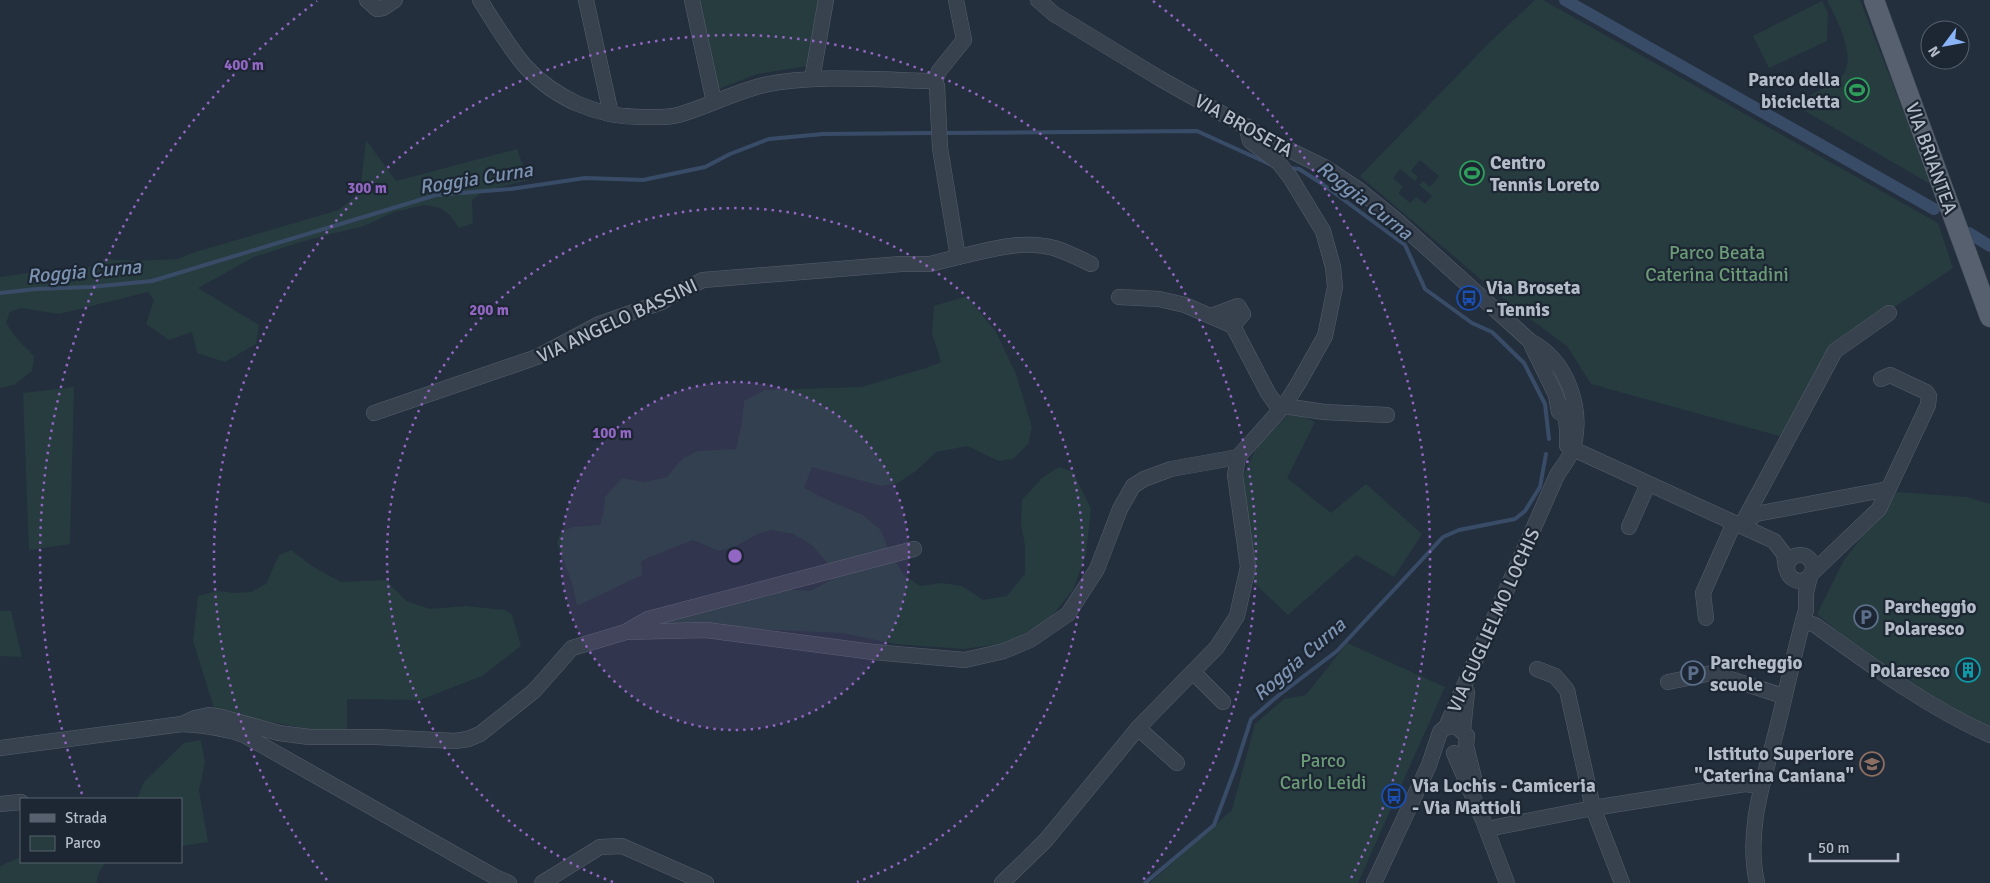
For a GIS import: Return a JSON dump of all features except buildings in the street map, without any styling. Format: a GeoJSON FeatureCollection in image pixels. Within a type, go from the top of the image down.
{"type":"FeatureCollection","features":[{"type":"Feature","properties":{"kind":"main road","name":"VIA BRIANTEA"},"geometry":{"type":"LineString","coordinates":[[1874,0],[1990,317]]}},
{"type":"Feature","properties":{"kind":"street"},"geometry":{"type":"LineString","coordinates":[[367,0],[377,9],[384,8],[395,0]]}},
{"type":"Feature","properties":{"kind":"street"},"geometry":{"type":"LineString","coordinates":[[480,0],[506,41],[526,67],[554,91],[586,108],[631,118],[676,116],[764,85],[812,79],[935,81]]}},
{"type":"Feature","properties":{"kind":"street"},"geometry":{"type":"LineString","coordinates":[[586,0],[611,114]]}},
{"type":"Feature","properties":{"kind":"street"},"geometry":{"type":"LineString","coordinates":[[692,0],[714,102]]}},
{"type":"Feature","properties":{"kind":"street"},"geometry":{"type":"LineString","coordinates":[[812,79],[826,0]]}},
{"type":"Feature","properties":{"kind":"street"},"geometry":{"type":"LineString","coordinates":[[956,0],[964,40],[939,71],[935,81],[937,86],[940,148],[958,257]]}},
{"type":"Feature","properties":{"kind":"street","name":"VIA BROSETA"},"geometry":{"type":"LineString","coordinates":[[1038,0],[1054,14],[1159,78],[1326,168],[1359,190],[1396,220],[1530,340],[1541,346],[1557,363],[1571,391],[1576,424],[1567,448]]}},
{"type":"Feature","properties":{"kind":"street"},"geometry":{"type":"LineString","coordinates":[[1002,883],[1046,840],[1138,728],[1217,648],[1238,616],[1248,567],[1235,475],[1238,457],[1282,408],[1324,336],[1335,287],[1333,267],[1323,231],[1290,177],[1278,162],[1250,141],[1246,126]]}},
{"type":"Feature","properties":{"kind":"street","name":"VIA ANGELO BASSINI"},"geometry":{"type":"LineString","coordinates":[[374,413],[537,357],[599,324],[662,302],[703,280],[901,264],[930,264],[1011,245],[1025,244],[1053,248],[1091,264]]}},
{"type":"Feature","properties":{"kind":"street"},"geometry":{"type":"LineString","coordinates":[[1119,297],[1159,299],[1186,305],[1233,326],[1268,393],[1282,408],[1387,416]]}},
{"type":"Feature","properties":{"kind":"street"},"geometry":{"type":"LineString","coordinates":[[1706,618],[1703,593],[1737,524],[1835,350],[1889,313]]}},
{"type":"Feature","properties":{"kind":"street","name":"VIA BROSETA"},"geometry":{"type":"LineString","coordinates":[[1530,340],[1558,402],[1564,410],[1567,448]]}},
{"type":"Feature","properties":{"kind":"street"},"geometry":{"type":"LineString","coordinates":[[1788,573],[1798,581],[1802,581],[1811,575],[1879,509],[1929,400],[1926,392],[1890,375],[1881,379]]}},
{"type":"Feature","properties":{"kind":"street"},"geometry":{"type":"LineString","coordinates":[[1567,448],[1806,556],[1817,560],[1830,558]]}},
{"type":"Feature","properties":{"kind":"street","name":"VIA GUGLIELMO LOCHIS"},"geometry":{"type":"LineString","coordinates":[[1374,883],[1429,765],[1451,748],[1440,732],[1446,727],[1468,680],[1567,448]]}},
{"type":"Feature","properties":{"kind":"street"},"geometry":{"type":"LineString","coordinates":[[626,632],[706,630],[873,652],[965,660],[1004,651],[1030,640],[1068,614],[1097,569],[1120,508],[1133,486],[1144,479],[1171,469],[1238,457]]}},
{"type":"Feature","properties":{"kind":"street"},"geometry":{"type":"LineString","coordinates":[[1629,527],[1648,484]]}},
{"type":"Feature","properties":{"kind":"street"},"geometry":{"type":"LineString","coordinates":[[1737,524],[1756,514],[1888,489]]}},
{"type":"Feature","properties":{"kind":"street"},"geometry":{"type":"LineString","coordinates":[[1774,541],[1784,554],[1788,573],[1802,590],[1806,605]]}},
{"type":"Feature","properties":{"kind":"street"},"geometry":{"type":"LineString","coordinates":[[182,724],[195,718],[221,716],[279,733],[309,736],[377,737],[455,742],[468,739],[480,734],[534,691],[572,648],[626,632],[648,619],[914,549]]}},
{"type":"Feature","properties":{"kind":"street"},"geometry":{"type":"LineString","coordinates":[[1756,883],[1753,834],[1761,786],[1803,621],[1812,564],[1806,556],[1797,554],[1791,558],[1788,573]]}},
{"type":"Feature","properties":{"kind":"street"},"geometry":{"type":"LineString","coordinates":[[1803,621],[1815,625],[1880,672],[1967,725],[1990,735]]}},
{"type":"Feature","properties":{"kind":"street"},"geometry":{"type":"LineString","coordinates":[[1537,669],[1555,676],[1567,690],[1593,808],[1622,883]]}},
{"type":"Feature","properties":{"kind":"street"},"geometry":{"type":"LineString","coordinates":[[1193,672],[1223,702]]}},
{"type":"Feature","properties":{"kind":"street"},"geometry":{"type":"LineString","coordinates":[[1668,682],[1712,673],[1783,696]]}},
{"type":"Feature","properties":{"kind":"street"},"geometry":{"type":"LineString","coordinates":[[1463,730],[1468,680]]}},
{"type":"Feature","properties":{"kind":"street"},"geometry":{"type":"LineString","coordinates":[[0,748],[182,724],[207,725],[244,735],[495,877],[509,883]]}},
{"type":"Feature","properties":{"kind":"street"},"geometry":{"type":"LineString","coordinates":[[1446,727],[1456,726],[1463,730],[1467,736],[1451,748],[1485,824],[1508,883]]}},
{"type":"Feature","properties":{"kind":"street"},"geometry":{"type":"LineString","coordinates":[[1138,728],[1177,763]]}},
{"type":"Feature","properties":{"kind":"street"},"geometry":{"type":"LineString","coordinates":[[1485,824],[1746,784],[1761,786]]}},
{"type":"Feature","properties":{"kind":"street"},"geometry":{"type":"LineString","coordinates":[[0,804],[20,802]]}},
{"type":"Feature","properties":{"kind":"street"},"geometry":{"type":"LineString","coordinates":[[542,883],[600,847],[622,846],[706,883]]}},
{"type":"Feature","properties":{"kind":"green space"},"geometry":{"type":"Polygon","coordinates":[[[697,0],[819,0],[808,66],[757,74],[719,89],[697,0]]]}},
{"type":"Feature","properties":{"kind":"green space","name":"Parco Beata Caterina Cittadini"},"geometry":{"type":"Polygon","coordinates":[[[1535,0],[1543,0],[1938,223],[1953,268],[1831,349],[1783,437],[1591,384],[1567,346],[1512,306],[1360,176],[1490,42],[1535,0]],[[1420,160],[1411,171],[1418,177],[1415,181],[1400,169],[1393,178],[1403,187],[1398,193],[1410,203],[1416,197],[1425,204],[1432,196],[1419,185],[1423,181],[1430,187],[1439,176],[1420,160]]]}},
{"type":"Feature","properties":{"kind":"green space","name":"Parco della bicicletta"},"geometry":{"type":"Polygon","coordinates":[[[1827,0],[1860,0],[1932,185],[1793,104],[1837,80],[1846,70],[1847,50],[1836,17],[1827,0]]]}},
{"type":"Feature","properties":{"kind":"green space"},"geometry":{"type":"Polygon","coordinates":[[[1822,1],[1828,13],[1827,41],[1769,68],[1753,36],[1822,1]]]}},
{"type":"Feature","properties":{"kind":"green space"},"geometry":{"type":"Polygon","coordinates":[[[366,140],[396,181],[517,149],[528,180],[484,191],[472,200],[473,223],[459,228],[450,215],[440,208],[424,205],[394,212],[364,226],[311,239],[254,257],[198,288],[259,325],[256,344],[225,362],[197,353],[192,332],[169,340],[146,324],[154,300],[148,292],[59,314],[21,308],[10,312],[6,323],[17,339],[34,356],[32,371],[14,385],[0,388],[0,277],[35,272],[64,273],[84,270],[104,259],[135,261],[178,259],[192,253],[339,210],[360,192],[366,140]]]}},
{"type":"Feature","properties":{"kind":"green space"},"geometry":{"type":"Polygon","coordinates":[[[967,296],[996,332],[1016,374],[1032,427],[1028,444],[1013,459],[999,461],[967,446],[936,452],[917,470],[898,483],[881,486],[812,467],[804,488],[863,515],[881,530],[890,553],[904,575],[920,586],[942,583],[962,586],[983,600],[1007,596],[1025,574],[1025,546],[1021,524],[1022,500],[1042,478],[1059,467],[1073,472],[1091,509],[1086,554],[1073,590],[1046,623],[1004,643],[964,649],[895,644],[842,633],[656,625],[784,589],[810,591],[831,580],[827,563],[812,545],[793,534],[771,530],[760,533],[736,546],[719,551],[693,540],[647,558],[641,562],[642,575],[577,606],[572,583],[557,543],[561,531],[574,527],[600,525],[605,497],[622,478],[644,482],[667,477],[682,459],[698,451],[736,449],[744,401],[765,390],[861,387],[941,362],[932,333],[934,306],[967,296]]]}},
{"type":"Feature","properties":{"kind":"green space"},"geometry":{"type":"Polygon","coordinates":[[[74,387],[70,544],[29,550],[23,393],[74,387]]]}},
{"type":"Feature","properties":{"kind":"green space"},"geometry":{"type":"Polygon","coordinates":[[[1291,412],[1315,422],[1287,478],[1331,513],[1366,484],[1422,534],[1394,577],[1356,555],[1288,615],[1254,583],[1242,477],[1257,447],[1291,412]]]}},
{"type":"Feature","properties":{"kind":"green space"},"geometry":{"type":"Polygon","coordinates":[[[1897,492],[1967,497],[1990,504],[1990,729],[1881,668],[1817,614],[1844,560],[1897,492]]]}},
{"type":"Feature","properties":{"kind":"green space"},"geometry":{"type":"Polygon","coordinates":[[[291,550],[312,566],[341,582],[386,580],[406,601],[430,609],[466,606],[505,610],[512,615],[521,646],[482,676],[420,700],[347,699],[347,729],[308,729],[215,711],[193,641],[198,596],[217,591],[251,592],[266,584],[279,555],[291,550]]]}},
{"type":"Feature","properties":{"kind":"green space"},"geometry":{"type":"Polygon","coordinates":[[[0,611],[11,611],[22,657],[0,656],[0,611]]]}},
{"type":"Feature","properties":{"kind":"green space","name":"Parco Carlo Leidi"},"geometry":{"type":"Polygon","coordinates":[[[1347,643],[1445,687],[1358,883],[1150,883],[1232,810],[1255,724],[1284,699],[1306,695],[1347,643]]]}},
{"type":"Feature","properties":{"kind":"green space"},"geometry":{"type":"Polygon","coordinates":[[[201,740],[205,763],[199,790],[208,842],[182,846],[182,798],[137,798],[144,782],[184,743],[201,740]]]}},
{"type":"Feature","properties":{"kind":"green space"},"geometry":{"type":"Polygon","coordinates":[[[20,857],[20,863],[105,863],[100,870],[96,883],[0,883],[0,866],[20,857]]]}},
{"type":"Feature","properties":{"kind":"waterway"},"geometry":{"type":"LineString","coordinates":[[1565,0],[1934,209]]}},
{"type":"Feature","properties":{"kind":"waterway","name":"Roggia Curna"},"geometry":{"type":"LineString","coordinates":[[946,133],[1197,131],[1274,166]]}},
{"type":"Feature","properties":{"kind":"waterway","name":"Roggia Curna"},"geometry":{"type":"LineString","coordinates":[[0,293],[152,281],[436,195],[511,189],[585,178],[643,180],[705,167],[730,154],[769,139],[823,134],[930,133]]}},
{"type":"Feature","properties":{"kind":"waterway","name":"Roggia Curna"},"geometry":{"type":"LineString","coordinates":[[1289,168],[1299,169],[1321,183],[1405,245],[1425,289],[1472,323],[1492,332],[1524,363],[1545,404],[1549,439]]}},
{"type":"Feature","properties":{"kind":"waterway"},"geometry":{"type":"LineString","coordinates":[[1969,233],[1990,246]]}},
{"type":"Feature","properties":{"kind":"waterway","name":"Roggia Curna"},"geometry":{"type":"LineString","coordinates":[[1145,883],[1214,825],[1251,719],[1337,651],[1443,537],[1459,530],[1515,519],[1525,511],[1540,487],[1546,454]]}},
{"type":"Feature","properties":{"kind":"place","name":"Parco della bicicletta"},"geometry":{"type":"Point","coordinates":[1857,90]}},
{"type":"Feature","properties":{"kind":"place","name":"Centro Tennis Loreto"},"geometry":{"type":"Point","coordinates":[1472,173]}},
{"type":"Feature","properties":{"kind":"place","name":"Via Broseta - Tennis"},"geometry":{"type":"Point","coordinates":[1469,298]}},
{"type":"Feature","properties":{"kind":"place","name":"Parcheggio Polaresco"},"geometry":{"type":"Point","coordinates":[1866,617]}},
{"type":"Feature","properties":{"kind":"place","name":"Polaresco"},"geometry":{"type":"Point","coordinates":[1968,670]}},
{"type":"Feature","properties":{"kind":"place","name":"Parcheggio scuole"},"geometry":{"type":"Point","coordinates":[1693,673]}},
{"type":"Feature","properties":{"kind":"place","name":"Istituto Superiore \"Caterina Caniana\""},"geometry":{"type":"Point","coordinates":[1872,764]}},
{"type":"Feature","properties":{"kind":"place","name":"Via Lochis - Camiceria - Via Mattioli"},"geometry":{"type":"Point","coordinates":[1394,796]}}]}
